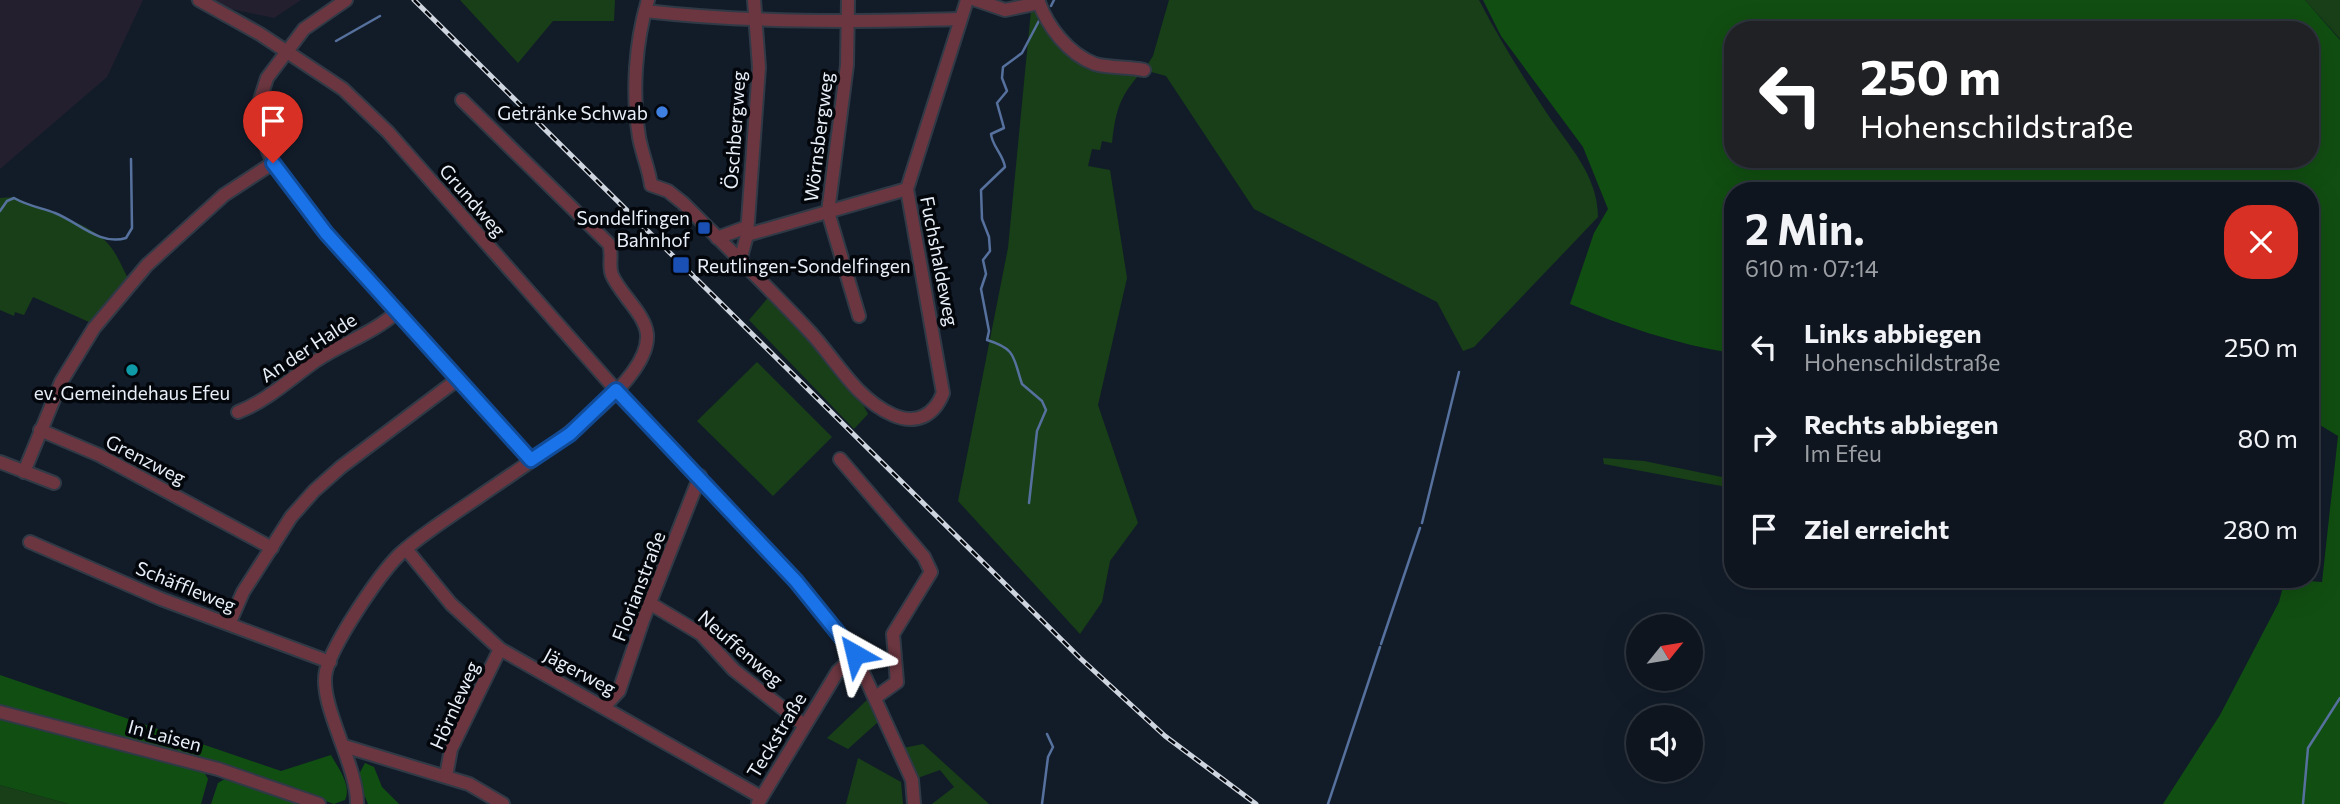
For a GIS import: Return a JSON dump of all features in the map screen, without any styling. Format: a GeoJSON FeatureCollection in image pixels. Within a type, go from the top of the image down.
{"type":"FeatureCollection","features":[{"type":"Feature","properties":{"kind":"street","name":"Grundweg"},"geometry":{"type":"LineString","coordinates":[[199,0],[286,51],[343,89],[388,132],[616,390],[700,476],[796,581],[855,654],[912,780],[914,804]]}},
{"type":"Feature","properties":{"kind":"street"},"geometry":{"type":"LineString","coordinates":[[346,0],[304,29],[267,78],[259,103],[261,134],[273,163],[315,220],[531,460]]}},
{"type":"Feature","properties":{"kind":"street","name":"Öschbergweg"},"geometry":{"type":"LineString","coordinates":[[740,261],[747,231],[759,67],[754,0]]}},
{"type":"Feature","properties":{"kind":"street","name":"Wörnsbergweg"},"geometry":{"type":"LineString","coordinates":[[848,0],[849,22],[828,212],[859,316]]}},
{"type":"Feature","properties":{"kind":"street","name":"Fuchshaldeweg"},"geometry":{"type":"LineString","coordinates":[[647,6],[639,38],[638,133],[651,186],[668,191],[718,238],[811,333],[861,393],[890,414],[913,420],[924,418],[931,412],[943,393],[907,189],[967,0]]}},
{"type":"Feature","properties":{"kind":"street"},"geometry":{"type":"LineString","coordinates":[[976,0],[1005,10],[1038,2],[1071,51],[1096,64],[1144,70]]}},
{"type":"Feature","properties":{"kind":"street"},"geometry":{"type":"LineString","coordinates":[[647,6],[755,20],[849,22],[960,19]]}},
{"type":"Feature","properties":{"kind":"street"},"geometry":{"type":"LineString","coordinates":[[358,804],[327,692],[326,672],[369,591],[406,549],[578,428],[616,390],[639,359],[646,345],[648,332],[613,278],[609,244],[462,100]]}},
{"type":"Feature","properties":{"kind":"street"},"geometry":{"type":"LineString","coordinates":[[24,472],[61,382],[93,328],[147,265],[224,195],[273,163]]}},
{"type":"Feature","properties":{"kind":"street"},"geometry":{"type":"LineString","coordinates":[[718,238],[828,212],[907,189]]}},
{"type":"Feature","properties":{"kind":"street","name":"An der Halde"},"geometry":{"type":"LineString","coordinates":[[238,412],[252,407],[318,359],[386,321],[397,312]]}},
{"type":"Feature","properties":{"kind":"street"},"geometry":{"type":"LineString","coordinates":[[229,624],[243,592],[291,517],[327,479],[458,379]]}},
{"type":"Feature","properties":{"kind":"street","name":"Grenzweg"},"geometry":{"type":"LineString","coordinates":[[40,430],[99,455],[272,548]]}},
{"type":"Feature","properties":{"kind":"street"},"geometry":{"type":"LineString","coordinates":[[840,459],[924,557],[931,572],[893,634],[897,682],[876,697]]}},
{"type":"Feature","properties":{"kind":"street"},"geometry":{"type":"LineString","coordinates":[[0,462],[54,483]]}},
{"type":"Feature","properties":{"kind":"street","name":"Florianstraße"},"geometry":{"type":"LineString","coordinates":[[605,706],[619,691],[700,476]]}},
{"type":"Feature","properties":{"kind":"street","name":"Schäffleweg"},"geometry":{"type":"LineString","coordinates":[[30,542],[161,599],[330,662]]}},
{"type":"Feature","properties":{"kind":"street","name":"Jägerweg"},"geometry":{"type":"LineString","coordinates":[[406,549],[451,604],[500,649],[605,706],[759,800]]}},
{"type":"Feature","properties":{"kind":"street","name":"Neuffenweg"},"geometry":{"type":"LineString","coordinates":[[651,604],[701,634],[734,670],[804,725]]}},
{"type":"Feature","properties":{"kind":"street","name":"Hörnleweg"},"geometry":{"type":"LineString","coordinates":[[446,776],[451,749],[500,649]]}},
{"type":"Feature","properties":{"kind":"street","name":"Teckstraße"},"geometry":{"type":"LineString","coordinates":[[759,800],[838,671],[855,654]]}},
{"type":"Feature","properties":{"kind":"street","name":"In Laisen"},"geometry":{"type":"LineString","coordinates":[[0,712],[218,769],[319,804]]}},
{"type":"Feature","properties":{"kind":"street"},"geometry":{"type":"LineString","coordinates":[[344,746],[469,784],[503,804]]}},
{"type":"Feature","properties":{"kind":"shaded area"},"geometry":{"type":"Polygon","coordinates":[[[0,0],[143,0],[107,77],[0,169],[0,0]]]}},
{"type":"Feature","properties":{"kind":"shaded area"},"geometry":{"type":"Polygon","coordinates":[[[188,0],[301,0],[274,18],[188,0]]]}},
{"type":"Feature","properties":{"kind":"green space"},"geometry":{"type":"Polygon","coordinates":[[[460,0],[615,0],[614,21],[553,21],[518,63],[460,0]]]}},
{"type":"Feature","properties":{"kind":"green space"},"geometry":{"type":"Polygon","coordinates":[[[1032,0],[1071,46],[1091,59],[1143,70],[1120,103],[1112,143],[1102,141],[1100,150],[1092,149],[1088,166],[1110,170],[1127,278],[1098,405],[1138,523],[1110,561],[1102,602],[1080,634],[958,501],[1008,248],[1032,0]]]}},
{"type":"Feature","properties":{"kind":"green space"},"geometry":{"type":"Polygon","coordinates":[[[1169,0],[1479,0],[1520,71],[1580,161],[1593,188],[1598,217],[1474,347],[1463,351],[1437,302],[1254,209],[1166,76],[1144,70],[1153,56],[1169,0]]]}},
{"type":"Feature","properties":{"kind":"green space"},"geometry":{"type":"Polygon","coordinates":[[[1483,0],[2305,0],[2340,40],[2340,804],[2163,804],[2220,715],[2279,602],[2283,588],[2319,588],[2319,582],[2322,582],[2338,436],[2319,424],[2319,182],[1724,182],[1724,351],[1650,333],[1570,304],[1594,233],[1608,209],[1583,147],[1501,36],[1483,0]]]}},
{"type":"Feature","properties":{"kind":"green space"},"geometry":{"type":"Polygon","coordinates":[[[2305,0],[2340,0],[2340,39],[2305,0]]]}},
{"type":"Feature","properties":{"kind":"green space"},"geometry":{"type":"Polygon","coordinates":[[[14,197],[91,230],[113,250],[131,284],[98,326],[33,297],[24,315],[15,312],[14,316],[0,310],[0,198],[14,197]]]}},
{"type":"Feature","properties":{"kind":"green space"},"geometry":{"type":"Polygon","coordinates":[[[772,293],[858,395],[868,414],[854,429],[749,320],[772,293]]]}},
{"type":"Feature","properties":{"kind":"green space"},"geometry":{"type":"Polygon","coordinates":[[[757,362],[832,437],[773,496],[697,421],[757,362]]]}},
{"type":"Feature","properties":{"kind":"green space"},"geometry":{"type":"Polygon","coordinates":[[[1603,458],[1644,461],[1724,477],[1724,486],[1604,464],[1603,458]]]}},
{"type":"Feature","properties":{"kind":"green space"},"geometry":{"type":"Polygon","coordinates":[[[0,675],[281,771],[331,755],[347,788],[345,800],[334,804],[273,783],[0,708],[0,675]]]}},
{"type":"Feature","properties":{"kind":"green space"},"geometry":{"type":"Polygon","coordinates":[[[867,700],[878,722],[848,749],[827,738],[867,700]]]}},
{"type":"Feature","properties":{"kind":"green space"},"geometry":{"type":"Polygon","coordinates":[[[0,714],[204,772],[208,779],[201,804],[69,804],[0,785],[0,714]]]}},
{"type":"Feature","properties":{"kind":"green space"},"geometry":{"type":"Polygon","coordinates":[[[923,744],[989,804],[932,804],[954,787],[940,770],[912,780],[903,748],[923,744]]]}},
{"type":"Feature","properties":{"kind":"green space"},"geometry":{"type":"Polygon","coordinates":[[[858,758],[901,782],[903,804],[846,804],[858,758]]]}},
{"type":"Feature","properties":{"kind":"green space"},"geometry":{"type":"Polygon","coordinates":[[[365,763],[374,767],[382,787],[399,804],[368,804],[357,778],[365,763]]]}},
{"type":"Feature","properties":{"kind":"green space"},"geometry":{"type":"Polygon","coordinates":[[[228,777],[304,804],[211,804],[218,783],[228,777]]]}},
{"type":"Feature","properties":{"kind":"green space"},"geometry":{"type":"Polygon","coordinates":[[[0,785],[69,804],[0,804],[0,785]]]}},
{"type":"Feature","properties":{"kind":"waterway"},"geometry":{"type":"LineString","coordinates":[[1051,6],[1054,0]]}},
{"type":"Feature","properties":{"kind":"waterway"},"geometry":{"type":"LineString","coordinates":[[336,41],[380,16]]}},
{"type":"Feature","properties":{"kind":"waterway"},"geometry":{"type":"LineString","coordinates":[[1029,503],[1037,431],[1046,410],[1042,401],[1022,384],[1009,351],[987,340],[989,331],[981,289],[986,274],[983,260],[990,251],[989,237],[982,219],[981,190],[1005,167],[991,134],[1004,128],[997,103],[1007,91],[1002,78],[1003,67],[1022,53],[1041,17]]}},
{"type":"Feature","properties":{"kind":"waterway"},"geometry":{"type":"LineString","coordinates":[[0,211],[7,201],[14,198],[55,213],[98,236],[116,240],[126,238],[132,228],[131,159]]}},
{"type":"Feature","properties":{"kind":"waterway"},"geometry":{"type":"LineString","coordinates":[[1422,523],[1459,372]]}},
{"type":"Feature","properties":{"kind":"waterway"},"geometry":{"type":"LineString","coordinates":[[1381,644],[1420,528]]}},
{"type":"Feature","properties":{"kind":"waterway"},"geometry":{"type":"LineString","coordinates":[[1328,804],[1380,647]]}},
{"type":"Feature","properties":{"kind":"waterway"},"geometry":{"type":"LineString","coordinates":[[2303,804],[2308,748],[2340,698]]}},
{"type":"Feature","properties":{"kind":"waterway"},"geometry":{"type":"LineString","coordinates":[[1042,804],[1048,757],[1053,747],[1047,734]]}},
{"type":"Feature","properties":{"kind":"railway"},"geometry":{"type":"LineString","coordinates":[[414,0],[1080,658],[1165,736],[1256,804]]}},
{"type":"Feature","properties":{"kind":"place","name":"Getränke Schwab"},"geometry":{"type":"Point","coordinates":[662,112]}},
{"type":"Feature","properties":{"kind":"place","name":"Sondelfingen Bahnhof"},"geometry":{"type":"Point","coordinates":[704,228]}},
{"type":"Feature","properties":{"kind":"place","name":"Reutlingen-Sondelfingen"},"geometry":{"type":"Point","coordinates":[681,265]}},
{"type":"Feature","properties":{"kind":"place","name":"ev. Gemeindehaus Efeu"},"geometry":{"type":"Point","coordinates":[132,370]}},
{"type":"Feature","properties":{"kind":"route"},"geometry":{"type":"LineString","coordinates":[[273,163],[326,233],[531,460],[570,434],[616,390],[700,476],[796,581],[855,654]]}}]}
